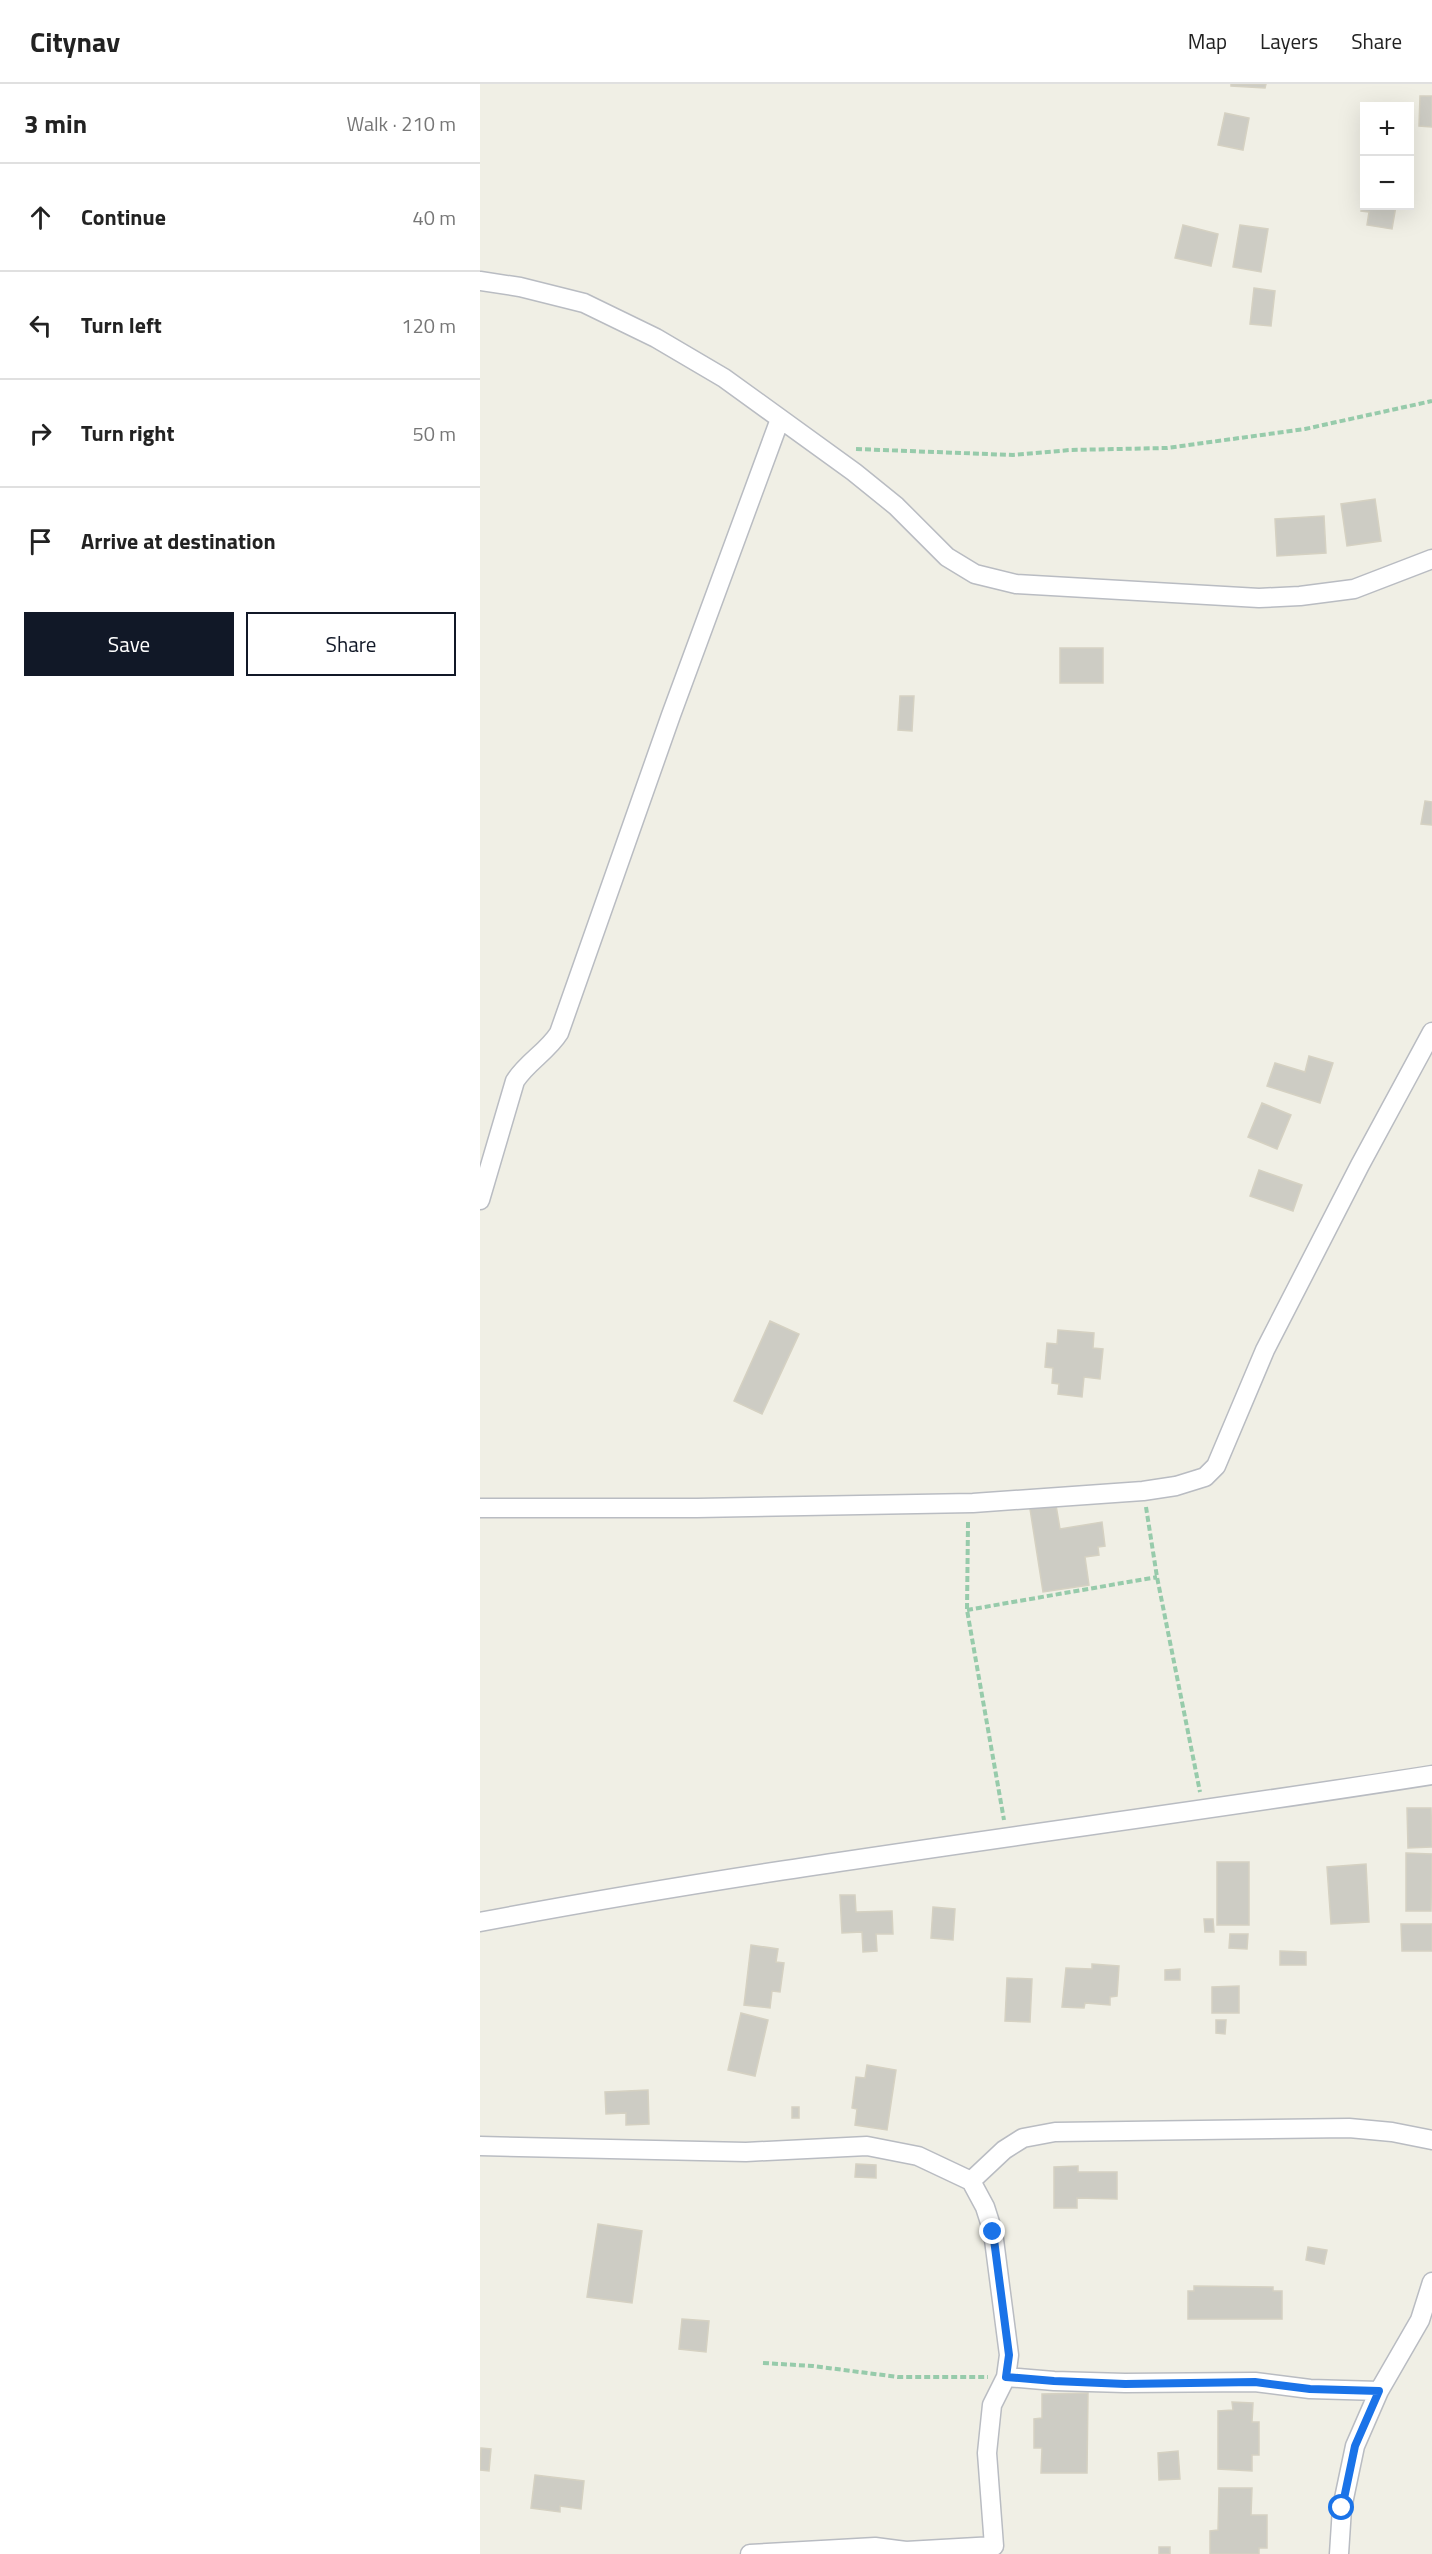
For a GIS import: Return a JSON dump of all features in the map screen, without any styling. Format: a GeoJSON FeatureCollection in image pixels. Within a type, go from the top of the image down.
{"type":"FeatureCollection","features":[{"type":"Feature","properties":{"kind":"street"},"geometry":{"type":"LineString","coordinates":[[480,281],[520,287],[584,303],[656,338],[704,367],[823,448],[896,506],[947,557],[975,574],[1016,584],[1259,598],[1300,596],[1354,589],[1432,559]]}},
{"type":"Feature","properties":{"kind":"street"},"geometry":{"type":"LineString","coordinates":[[480,1200],[515,1081],[522,1070],[550,1047],[559,1033],[780,420]]}},
{"type":"Feature","properties":{"kind":"street"},"geometry":{"type":"LineString","coordinates":[[480,1508],[697,1508],[973,1503],[1143,1491],[1176,1486],[1205,1476],[1216,1466],[1266,1350],[1360,1165],[1432,1032]]}},
{"type":"Feature","properties":{"kind":"street"},"geometry":{"type":"LineString","coordinates":[[480,1922],[730,1877],[1204,1810],[1432,1775]]}},
{"type":"Feature","properties":{"kind":"street"},"geometry":{"type":"LineString","coordinates":[[971,2181],[1004,2150],[1023,2138],[1055,2132],[1349,2128],[1392,2132],[1432,2140]]}},
{"type":"Feature","properties":{"kind":"street"},"geometry":{"type":"LineString","coordinates":[[480,2146],[746,2152],[867,2146],[918,2157],[971,2181],[985,2206],[993,2232],[1009,2355],[1006,2377],[992,2405],[987,2453],[994,2546],[906,2551],[875,2547],[750,2554]]}},
{"type":"Feature","properties":{"kind":"street"},"geometry":{"type":"LineString","coordinates":[[1339,2554],[1342,2508],[1355,2446],[1379,2391],[1420,2320],[1431,2292]]}},
{"type":"Feature","properties":{"kind":"street"},"geometry":{"type":"LineString","coordinates":[[1006,2377],[1125,2384],[1255,2382],[1310,2389],[1379,2391]]}},
{"type":"Feature","properties":{"kind":"path"},"geometry":{"type":"LineString","coordinates":[[823,448],[1013,455],[1070,450],[1167,448],[1305,429],[1432,401]]}},
{"type":"Feature","properties":{"kind":"path"},"geometry":{"type":"LineString","coordinates":[[1143,1491],[1157,1577],[1204,1810]]}},
{"type":"Feature","properties":{"kind":"path"},"geometry":{"type":"LineString","coordinates":[[973,1503],[967,1528],[967,1610],[1008,1838]]}},
{"type":"Feature","properties":{"kind":"path"},"geometry":{"type":"LineString","coordinates":[[967,1610],[1157,1577]]}},
{"type":"Feature","properties":{"kind":"path"},"geometry":{"type":"LineString","coordinates":[[763,2363],[834,2368],[898,2377],[1006,2377]]}},
{"type":"Feature","properties":{"kind":"building"},"geometry":{"type":"Polygon","coordinates":[[[1231,84],[1266,84],[1265,88],[1231,86],[1231,84]]]}},
{"type":"Feature","properties":{"kind":"building"},"geometry":{"type":"Polygon","coordinates":[[[1420,96],[1432,96],[1432,127],[1419,126],[1420,96]]]}},
{"type":"Feature","properties":{"kind":"building"},"geometry":{"type":"Polygon","coordinates":[[[1225,113],[1249,118],[1243,150],[1218,145],[1225,113]]]}},
{"type":"Feature","properties":{"kind":"building"},"geometry":{"type":"Polygon","coordinates":[[[1395,210],[1392,229],[1367,225],[1369,212],[1361,211],[1395,210]]]}},
{"type":"Feature","properties":{"kind":"building"},"geometry":{"type":"Polygon","coordinates":[[[1183,225],[1218,234],[1211,266],[1175,258],[1183,225]]]}},
{"type":"Feature","properties":{"kind":"building"},"geometry":{"type":"Polygon","coordinates":[[[1240,225],[1268,229],[1261,272],[1233,267],[1240,225]]]}},
{"type":"Feature","properties":{"kind":"building"},"geometry":{"type":"Polygon","coordinates":[[[1254,288],[1275,291],[1271,326],[1250,324],[1254,288]]]}},
{"type":"Feature","properties":{"kind":"building"},"geometry":{"type":"Polygon","coordinates":[[[1375,499],[1381,541],[1347,546],[1341,504],[1375,499]]]}},
{"type":"Feature","properties":{"kind":"building"},"geometry":{"type":"Polygon","coordinates":[[[1324,516],[1326,553],[1277,556],[1275,519],[1324,516]]]}},
{"type":"Feature","properties":{"kind":"building"},"geometry":{"type":"Polygon","coordinates":[[[1060,648],[1103,648],[1103,683],[1060,683],[1060,648]]]}},
{"type":"Feature","properties":{"kind":"building"},"geometry":{"type":"Polygon","coordinates":[[[900,696],[914,696],[912,731],[898,730],[900,696]]]}},
{"type":"Feature","properties":{"kind":"building"},"geometry":{"type":"Polygon","coordinates":[[[1425,801],[1432,802],[1432,825],[1421,824],[1425,801]]]}},
{"type":"Feature","properties":{"kind":"building"},"geometry":{"type":"Polygon","coordinates":[[[1309,1056],[1333,1063],[1320,1103],[1267,1086],[1275,1063],[1305,1072],[1309,1056]]]}},
{"type":"Feature","properties":{"kind":"building"},"geometry":{"type":"Polygon","coordinates":[[[1262,1103],[1291,1115],[1277,1149],[1248,1137],[1262,1103]]]}},
{"type":"Feature","properties":{"kind":"building"},"geometry":{"type":"Polygon","coordinates":[[[1259,1170],[1302,1185],[1293,1211],[1250,1196],[1259,1170]]]}},
{"type":"Feature","properties":{"kind":"building"},"geometry":{"type":"Polygon","coordinates":[[[770,1321],[799,1334],[762,1414],[734,1401],[770,1321]]]}},
{"type":"Feature","properties":{"kind":"building"},"geometry":{"type":"Polygon","coordinates":[[[1058,1330],[1094,1333],[1093,1348],[1103,1349],[1100,1379],[1084,1377],[1082,1397],[1058,1394],[1059,1384],[1052,1383],[1053,1368],[1045,1367],[1047,1343],[1057,1344],[1058,1330]]]}},
{"type":"Feature","properties":{"kind":"building"},"geometry":{"type":"Polygon","coordinates":[[[1056,1505],[1060,1529],[1102,1522],[1105,1546],[1098,1547],[1099,1555],[1085,1557],[1089,1585],[1043,1592],[1030,1509],[1056,1505]]]}},
{"type":"Feature","properties":{"kind":"building"},"geometry":{"type":"Polygon","coordinates":[[[1407,1808],[1431,1808],[1432,1847],[1408,1848],[1407,1808]]]}},
{"type":"Feature","properties":{"kind":"building"},"geometry":{"type":"Polygon","coordinates":[[[1406,1853],[1432,1854],[1431,1911],[1406,1911],[1406,1853]]]}},
{"type":"Feature","properties":{"kind":"building"},"geometry":{"type":"Polygon","coordinates":[[[1217,1862],[1249,1862],[1249,1925],[1217,1925],[1217,1862]]]}},
{"type":"Feature","properties":{"kind":"building"},"geometry":{"type":"Polygon","coordinates":[[[1366,1864],[1369,1922],[1331,1924],[1327,1867],[1366,1864]]]}},
{"type":"Feature","properties":{"kind":"building"},"geometry":{"type":"Polygon","coordinates":[[[840,1895],[855,1895],[856,1912],[892,1911],[893,1934],[876,1934],[877,1951],[863,1952],[862,1932],[842,1933],[840,1895]]]}},
{"type":"Feature","properties":{"kind":"building"},"geometry":{"type":"Polygon","coordinates":[[[933,1907],[955,1909],[953,1940],[931,1938],[933,1907]]]}},
{"type":"Feature","properties":{"kind":"building"},"geometry":{"type":"Polygon","coordinates":[[[1204,1919],[1213,1919],[1214,1932],[1205,1932],[1204,1919]]]}},
{"type":"Feature","properties":{"kind":"building"},"geometry":{"type":"Polygon","coordinates":[[[1401,1924],[1432,1924],[1432,1951],[1402,1951],[1401,1924]]]}},
{"type":"Feature","properties":{"kind":"building"},"geometry":{"type":"Polygon","coordinates":[[[1230,1934],[1248,1934],[1247,1949],[1229,1948],[1230,1934]]]}},
{"type":"Feature","properties":{"kind":"building"},"geometry":{"type":"Polygon","coordinates":[[[751,1945],[778,1949],[776,1962],[784,1963],[780,1992],[772,1991],[770,2008],[744,2005],[751,1945]]]}},
{"type":"Feature","properties":{"kind":"building"},"geometry":{"type":"Polygon","coordinates":[[[1280,1951],[1306,1952],[1306,1965],[1280,1965],[1280,1951]]]}},
{"type":"Feature","properties":{"kind":"building"},"geometry":{"type":"Polygon","coordinates":[[[1092,1964],[1119,1966],[1117,1996],[1110,1997],[1110,2005],[1085,2003],[1084,2008],[1062,2007],[1066,1968],[1092,1969],[1092,1964]]]}},
{"type":"Feature","properties":{"kind":"building"},"geometry":{"type":"Polygon","coordinates":[[[1180,1969],[1180,1980],[1165,1980],[1165,1970],[1180,1969]]]}},
{"type":"Feature","properties":{"kind":"building"},"geometry":{"type":"Polygon","coordinates":[[[1007,1978],[1032,1979],[1030,2022],[1005,2021],[1007,1978]]]}},
{"type":"Feature","properties":{"kind":"building"},"geometry":{"type":"Polygon","coordinates":[[[1239,1986],[1239,2013],[1212,2013],[1212,1987],[1239,1986]]]}},
{"type":"Feature","properties":{"kind":"building"},"geometry":{"type":"Polygon","coordinates":[[[741,2013],[768,2020],[755,2076],[728,2070],[741,2013]]]}},
{"type":"Feature","properties":{"kind":"building"},"geometry":{"type":"Polygon","coordinates":[[[1216,2020],[1226,2020],[1225,2034],[1216,2033],[1216,2020]]]}},
{"type":"Feature","properties":{"kind":"building"},"geometry":{"type":"Polygon","coordinates":[[[867,2065],[896,2070],[887,2130],[855,2125],[857,2109],[852,2108],[856,2077],[865,2078],[867,2065]]]}},
{"type":"Feature","properties":{"kind":"building"},"geometry":{"type":"Polygon","coordinates":[[[648,2090],[649,2124],[626,2125],[626,2113],[606,2114],[605,2092],[648,2090]]]}},
{"type":"Feature","properties":{"kind":"building"},"geometry":{"type":"Polygon","coordinates":[[[792,2107],[799,2107],[799,2118],[792,2118],[792,2107]]]}},
{"type":"Feature","properties":{"kind":"building"},"geometry":{"type":"Polygon","coordinates":[[[856,2164],[876,2165],[876,2178],[855,2177],[856,2164]]]}},
{"type":"Feature","properties":{"kind":"building"},"geometry":{"type":"Polygon","coordinates":[[[1078,2166],[1078,2172],[1117,2172],[1117,2199],[1077,2198],[1077,2208],[1054,2208],[1054,2167],[1078,2166]]]}},
{"type":"Feature","properties":{"kind":"building"},"geometry":{"type":"Polygon","coordinates":[[[598,2224],[642,2231],[632,2303],[587,2297],[598,2224]]]}},
{"type":"Feature","properties":{"kind":"building"},"geometry":{"type":"Polygon","coordinates":[[[1308,2247],[1327,2250],[1324,2264],[1306,2260],[1308,2247]]]}},
{"type":"Feature","properties":{"kind":"building"},"geometry":{"type":"Polygon","coordinates":[[[1194,2286],[1273,2287],[1273,2291],[1282,2291],[1282,2319],[1188,2319],[1188,2291],[1194,2291],[1194,2286]]]}},
{"type":"Feature","properties":{"kind":"building"},"geometry":{"type":"Polygon","coordinates":[[[682,2319],[709,2321],[706,2352],[679,2349],[682,2319]]]}},
{"type":"Feature","properties":{"kind":"building"},"geometry":{"type":"Polygon","coordinates":[[[1088,2393],[1087,2473],[1041,2473],[1042,2448],[1034,2448],[1034,2419],[1042,2418],[1042,2394],[1088,2393]]]}},
{"type":"Feature","properties":{"kind":"building"},"geometry":{"type":"Polygon","coordinates":[[[1232,2402],[1253,2403],[1252,2422],[1259,2422],[1259,2455],[1252,2455],[1252,2471],[1218,2469],[1218,2411],[1233,2410],[1232,2402]]]}},
{"type":"Feature","properties":{"kind":"building"},"geometry":{"type":"Polygon","coordinates":[[[481,2448],[491,2449],[489,2471],[480,2470],[481,2448]]]}},
{"type":"Feature","properties":{"kind":"building"},"geometry":{"type":"Polygon","coordinates":[[[1178,2451],[1180,2479],[1159,2480],[1158,2453],[1178,2451]]]}},
{"type":"Feature","properties":{"kind":"building"},"geometry":{"type":"Polygon","coordinates":[[[535,2475],[584,2481],[581,2509],[560,2506],[560,2512],[531,2508],[535,2475]]]}},
{"type":"Feature","properties":{"kind":"building"},"geometry":{"type":"Polygon","coordinates":[[[1219,2488],[1252,2488],[1251,2515],[1267,2515],[1267,2548],[1259,2548],[1259,2554],[1210,2554],[1210,2531],[1218,2530],[1219,2488]]]}},
{"type":"Feature","properties":{"kind":"building"},"geometry":{"type":"Polygon","coordinates":[[[1159,2547],[1170,2547],[1170,2554],[1159,2554],[1159,2547]]]}},
{"type":"Feature","properties":{"kind":"route"},"geometry":{"type":"LineString","coordinates":[[993,2232],[1009,2355],[1006,2377],[1125,2384],[1255,2382],[1310,2389],[1379,2391],[1355,2446],[1342,2508]]}}]}
